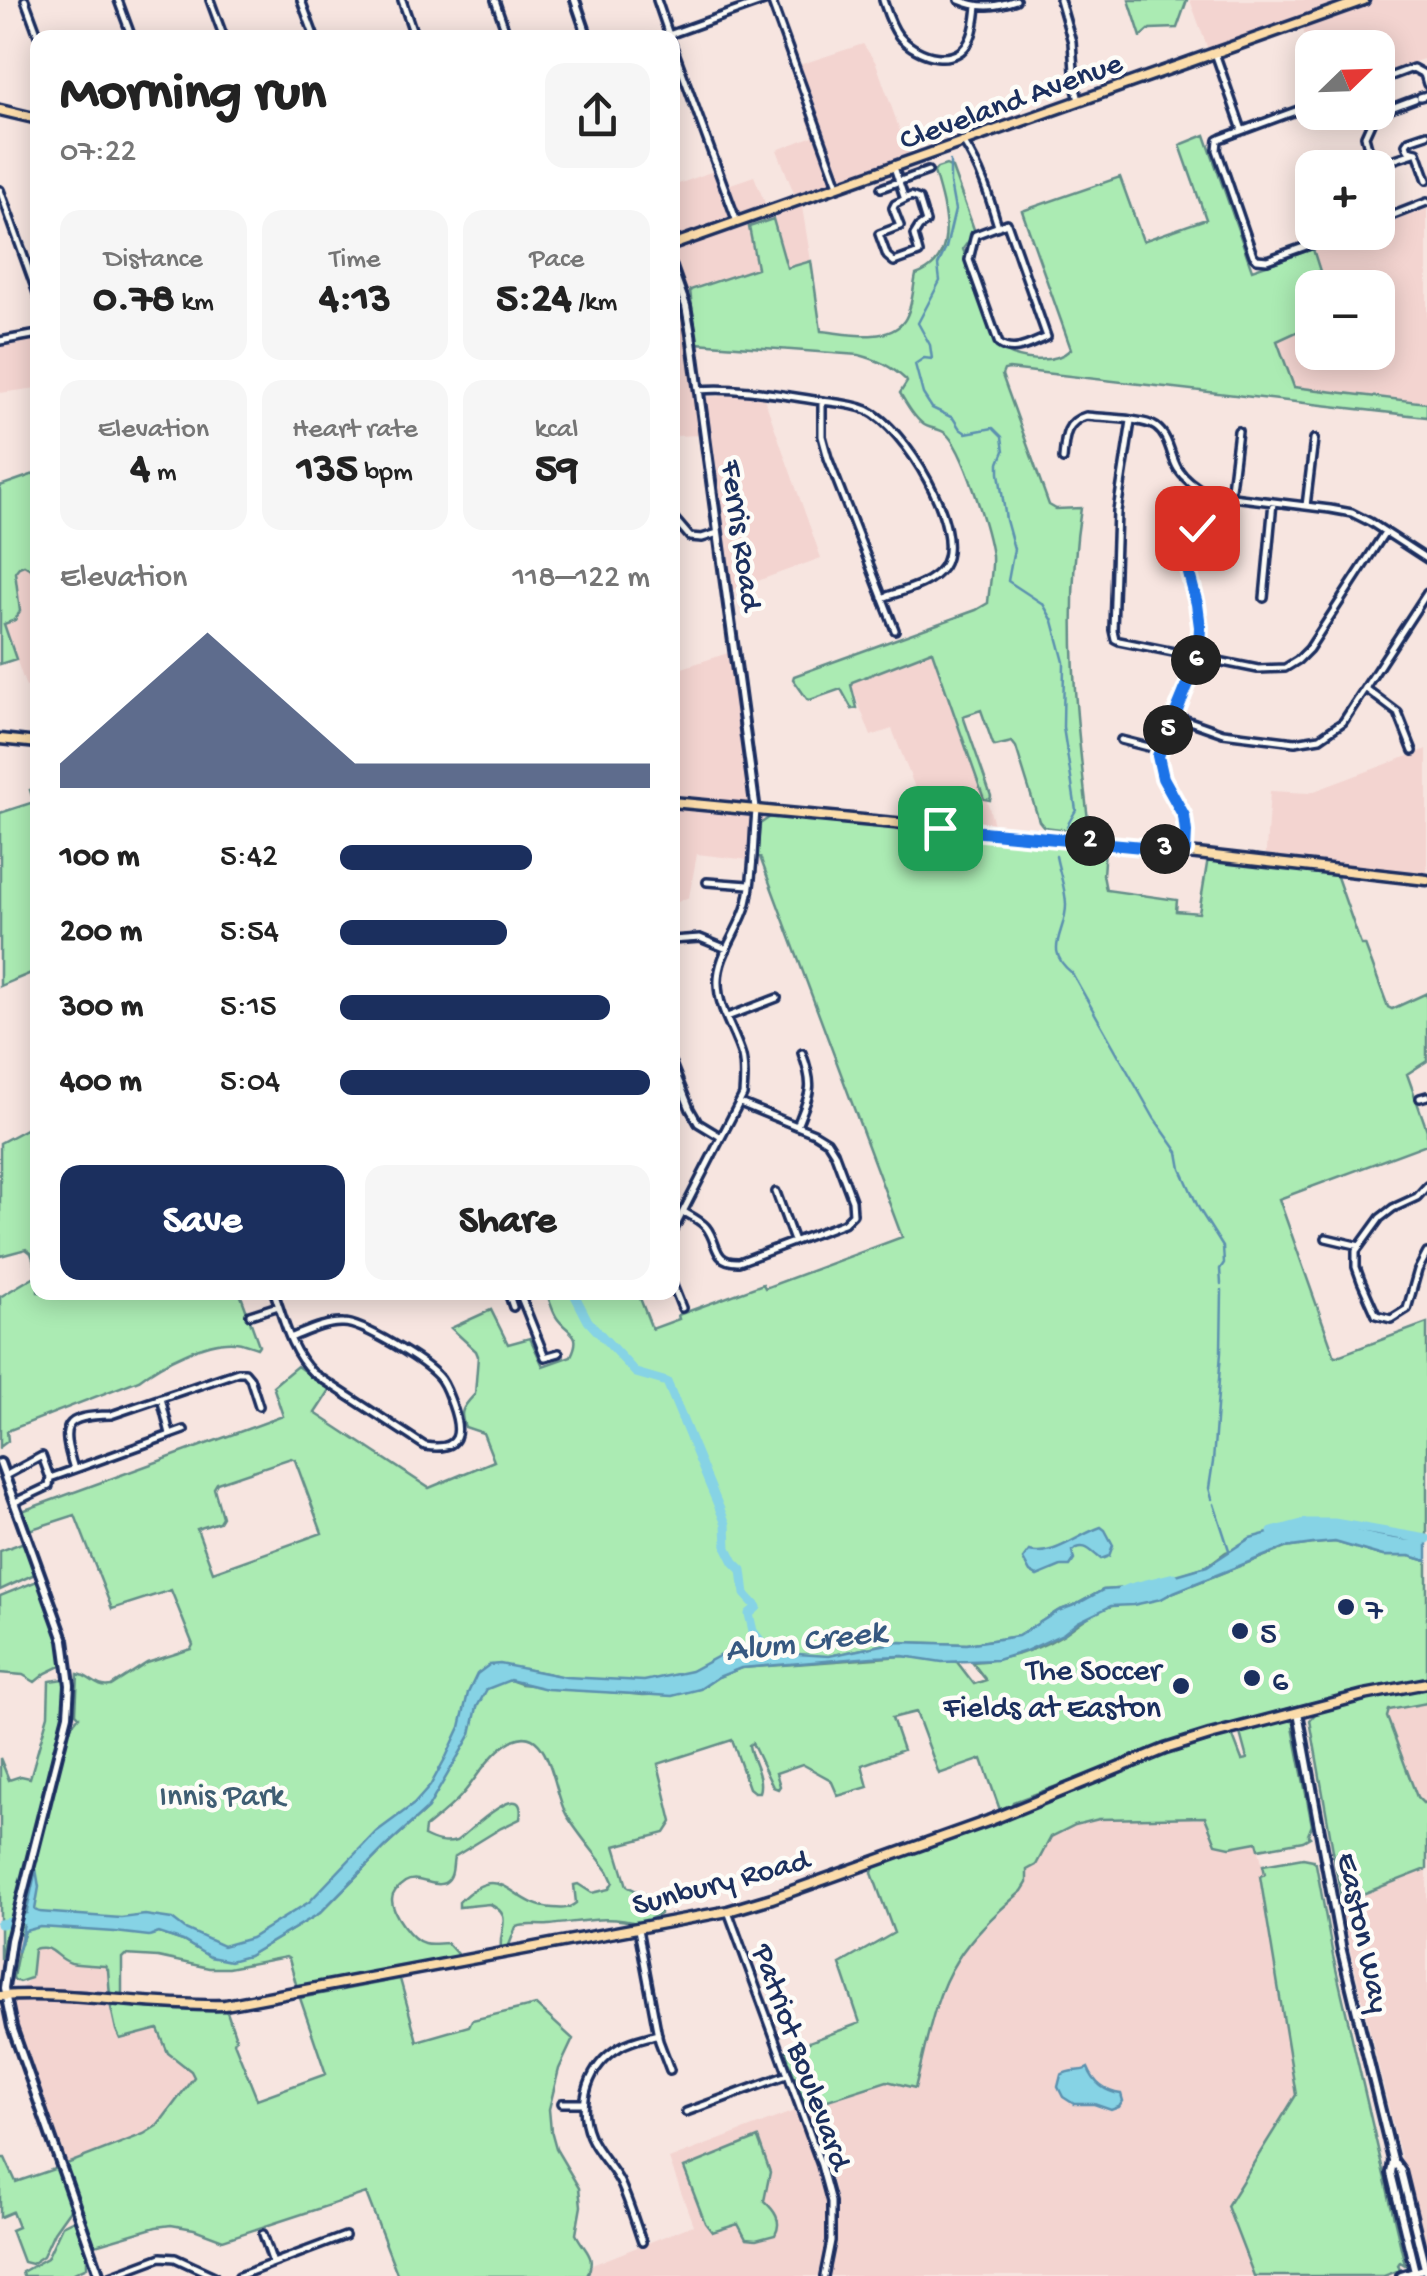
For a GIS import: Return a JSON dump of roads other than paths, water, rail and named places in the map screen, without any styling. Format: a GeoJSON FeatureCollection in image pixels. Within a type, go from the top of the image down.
{"type":"FeatureCollection","features":[{"type":"Feature","properties":{"kind":"main road"},"geometry":{"type":"LineString","coordinates":[[575,0],[585,30]]}},
{"type":"Feature","properties":{"kind":"main road","name":"Cleveland Avenue"},"geometry":{"type":"LineString","coordinates":[[680,243],[1364,0]]}},
{"type":"Feature","properties":{"kind":"main road"},"geometry":{"type":"LineString","coordinates":[[0,110],[30,117]]}},
{"type":"Feature","properties":{"kind":"main road","name":"Ferris Road"},"geometry":{"type":"LineString","coordinates":[[680,289],[699,390],[756,811]]}},
{"type":"Feature","properties":{"kind":"main road"},"geometry":{"type":"LineString","coordinates":[[0,739],[30,742]]}},
{"type":"Feature","properties":{"kind":"main road"},"geometry":{"type":"LineString","coordinates":[[680,803],[1185,851],[1427,880]]}},
{"type":"Feature","properties":{"kind":"main road"},"geometry":{"type":"LineString","coordinates":[[0,1463],[64,1640],[70,1686],[68,1716],[7,1960],[2,1996],[100,2276]]}},
{"type":"Feature","properties":{"kind":"main road","name":"Sunbury Road"},"geometry":{"type":"LineString","coordinates":[[2,1996],[225,2004],[728,1911],[932,1841],[1165,1749],[1364,1694],[1427,1683]]}},
{"type":"Feature","properties":{"kind":"main road","name":"Easton Way"},"geometry":{"type":"LineString","coordinates":[[1298,1712],[1342,1951],[1426,2271]]}},
{"type":"Feature","properties":{"kind":"main road","name":"Easton Way"},"geometry":{"type":"LineString","coordinates":[[1394,2160],[1391,2173],[1415,2274]]}},
{"type":"Feature","properties":{"kind":"main road"},"geometry":{"type":"LineString","coordinates":[[1402,2276],[1426,2271]]}},
{"type":"Feature","properties":{"kind":"street"},"geometry":{"type":"LineString","coordinates":[[25,0],[36,30]]}},
{"type":"Feature","properties":{"kind":"street"},"geometry":{"type":"LineString","coordinates":[[118,0],[129,30]]}},
{"type":"Feature","properties":{"kind":"street"},"geometry":{"type":"LineString","coordinates":[[210,0],[221,30]]}},
{"type":"Feature","properties":{"kind":"street"},"geometry":{"type":"LineString","coordinates":[[301,0],[312,30]]}},
{"type":"Feature","properties":{"kind":"street"},"geometry":{"type":"LineString","coordinates":[[402,0],[412,30]]}},
{"type":"Feature","properties":{"kind":"street"},"geometry":{"type":"LineString","coordinates":[[495,0],[505,30]]}},
{"type":"Feature","properties":{"kind":"street"},"geometry":{"type":"LineString","coordinates":[[656,0],[668,30]]}},
{"type":"Feature","properties":{"kind":"street"},"geometry":{"type":"LineString","coordinates":[[680,35],[769,0],[838,187]]}},
{"type":"Feature","properties":{"kind":"street"},"geometry":{"type":"LineString","coordinates":[[883,0],[897,34],[911,48],[942,58],[964,49],[977,6]]}},
{"type":"Feature","properties":{"kind":"street"},"geometry":{"type":"LineString","coordinates":[[959,0],[977,6],[1016,0]]}},
{"type":"Feature","properties":{"kind":"street"},"geometry":{"type":"LineString","coordinates":[[1060,0],[1072,42],[1080,102]]}},
{"type":"Feature","properties":{"kind":"street"},"geometry":{"type":"LineString","coordinates":[[1215,53],[1242,130]]}},
{"type":"Feature","properties":{"kind":"street"},"geometry":{"type":"LineString","coordinates":[[680,64],[737,222]]}},
{"type":"Feature","properties":{"kind":"street"},"geometry":{"type":"LineString","coordinates":[[1395,75],[1414,68],[1424,74],[1427,84]]}},
{"type":"Feature","properties":{"kind":"street"},"geometry":{"type":"LineString","coordinates":[[1417,152],[1378,162],[1365,136],[1374,116],[1421,97]]}},
{"type":"Feature","properties":{"kind":"street"},"geometry":{"type":"LineString","coordinates":[[1295,111],[1222,138],[1216,150],[1253,255],[1268,260],[1296,250]]}},
{"type":"Feature","properties":{"kind":"street"},"geometry":{"type":"LineString","coordinates":[[1417,152],[1408,150],[1407,142],[1427,134]]}},
{"type":"Feature","properties":{"kind":"street"},"geometry":{"type":"LineString","coordinates":[[964,143],[976,161],[998,226]]}},
{"type":"Feature","properties":{"kind":"street"},"geometry":{"type":"LineString","coordinates":[[1417,152],[1427,180]]}},
{"type":"Feature","properties":{"kind":"street"},"geometry":{"type":"LineString","coordinates":[[894,167],[904,198]]}},
{"type":"Feature","properties":{"kind":"street"},"geometry":{"type":"LineString","coordinates":[[881,188],[928,172]]}},
{"type":"Feature","properties":{"kind":"street"},"geometry":{"type":"LineString","coordinates":[[0,190],[30,274]]}},
{"type":"Feature","properties":{"kind":"street"},"geometry":{"type":"LineString","coordinates":[[904,198],[919,199],[926,222],[914,235],[919,253],[894,262],[880,234],[900,226],[894,204],[904,198]]}},
{"type":"Feature","properties":{"kind":"street"},"geometry":{"type":"LineString","coordinates":[[1395,214],[1427,202]]}},
{"type":"Feature","properties":{"kind":"street"},"geometry":{"type":"LineString","coordinates":[[1008,223],[1048,337],[1009,349],[999,344],[969,260],[975,234],[998,226],[1008,223]]}},
{"type":"Feature","properties":{"kind":"street"},"geometry":{"type":"LineString","coordinates":[[0,341],[30,335]]}},
{"type":"Feature","properties":{"kind":"street"},"geometry":{"type":"LineString","coordinates":[[699,390],[751,390],[866,410],[886,422],[909,448],[926,478],[949,549],[939,572],[882,598]]}},
{"type":"Feature","properties":{"kind":"street"},"geometry":{"type":"LineString","coordinates":[[822,401],[822,436],[828,458],[895,630]]}},
{"type":"Feature","properties":{"kind":"street"},"geometry":{"type":"LineString","coordinates":[[1063,459],[1066,432],[1074,421],[1086,416],[1157,427],[1167,440],[1178,470],[1208,494],[1352,513],[1427,559]]}},
{"type":"Feature","properties":{"kind":"street"},"geometry":{"type":"LineString","coordinates":[[1130,421],[1117,511],[1113,630],[1119,641],[1258,669],[1285,668],[1308,649],[1385,532]]}},
{"type":"Feature","properties":{"kind":"street"},"geometry":{"type":"LineString","coordinates":[[1230,497],[1238,431]]}},
{"type":"Feature","properties":{"kind":"street"},"geometry":{"type":"LineString","coordinates":[[1306,506],[1314,440]]}},
{"type":"Feature","properties":{"kind":"street"},"geometry":{"type":"LineString","coordinates":[[1185,851],[1186,824],[1160,770],[1160,750],[1197,658],[1200,627],[1188,560],[1208,494]]}},
{"type":"Feature","properties":{"kind":"street"},"geometry":{"type":"LineString","coordinates":[[1264,598],[1273,502]]}},
{"type":"Feature","properties":{"kind":"street"},"geometry":{"type":"LineString","coordinates":[[680,525],[690,536],[702,538],[718,533]]}},
{"type":"Feature","properties":{"kind":"street"},"geometry":{"type":"LineString","coordinates":[[1174,716],[1222,733],[1295,742],[1312,740],[1338,727],[1427,593]]}},
{"type":"Feature","properties":{"kind":"street"},"geometry":{"type":"LineString","coordinates":[[1366,688],[1398,713],[1412,751]]}},
{"type":"Feature","properties":{"kind":"street"},"geometry":{"type":"LineString","coordinates":[[1121,740],[1160,750]]}},
{"type":"Feature","properties":{"kind":"street"},"geometry":{"type":"LineString","coordinates":[[680,1219],[740,1103],[745,1075],[742,1057],[718,983],[722,962],[743,916],[756,811]]}},
{"type":"Feature","properties":{"kind":"street"},"geometry":{"type":"LineString","coordinates":[[707,882],[749,885]]}},
{"type":"Feature","properties":{"kind":"street"},"geometry":{"type":"LineString","coordinates":[[680,939],[700,938],[728,950]]}},
{"type":"Feature","properties":{"kind":"street"},"geometry":{"type":"LineString","coordinates":[[727,1017],[778,998]]}},
{"type":"Feature","properties":{"kind":"street"},"geometry":{"type":"LineString","coordinates":[[797,1126],[811,1084],[802,1053]]}},
{"type":"Feature","properties":{"kind":"street"},"geometry":{"type":"LineString","coordinates":[[680,1084],[698,1124],[722,1138]]}},
{"type":"Feature","properties":{"kind":"street"},"geometry":{"type":"LineString","coordinates":[[684,1212],[706,1227],[720,1256],[732,1263],[844,1223],[853,1214],[852,1200],[828,1141],[740,1103]]}},
{"type":"Feature","properties":{"kind":"street"},"geometry":{"type":"LineString","coordinates":[[1427,1186],[1418,1197],[1380,1218],[1355,1257],[1360,1281],[1380,1317],[1390,1319],[1407,1308],[1427,1252]]}},
{"type":"Feature","properties":{"kind":"street"},"geometry":{"type":"LineString","coordinates":[[776,1192],[794,1242]]}},
{"type":"Feature","properties":{"kind":"street"},"geometry":{"type":"LineString","coordinates":[[1326,1238],[1360,1246]]}},
{"type":"Feature","properties":{"kind":"street"},"geometry":{"type":"LineString","coordinates":[[276,1300],[290,1338],[301,1362],[327,1382],[425,1446],[438,1448],[457,1438],[460,1430],[440,1378],[369,1330],[343,1322],[290,1338]]}},
{"type":"Feature","properties":{"kind":"street"},"geometry":{"type":"LineString","coordinates":[[511,1300],[513,1307]]}},
{"type":"Feature","properties":{"kind":"street"},"geometry":{"type":"LineString","coordinates":[[522,1300],[545,1358],[559,1353]]}},
{"type":"Feature","properties":{"kind":"street"},"geometry":{"type":"LineString","coordinates":[[679,1300],[682,1308]]}},
{"type":"Feature","properties":{"kind":"street"},"geometry":{"type":"LineString","coordinates":[[250,1315],[278,1306]]}},
{"type":"Feature","properties":{"kind":"street"},"geometry":{"type":"LineString","coordinates":[[74,1469],[66,1434],[78,1418],[111,1415],[238,1372],[245,1372],[250,1378],[259,1406]]}},
{"type":"Feature","properties":{"kind":"street"},"geometry":{"type":"LineString","coordinates":[[161,1398],[170,1435]]}},
{"type":"Feature","properties":{"kind":"street"},"geometry":{"type":"LineString","coordinates":[[50,1478],[184,1430]]}},
{"type":"Feature","properties":{"kind":"street"},"geometry":{"type":"LineString","coordinates":[[5,1476],[42,1456],[49,1486],[14,1502]]}},
{"type":"Feature","properties":{"kind":"street","name":"Patriot Boulevard"},"geometry":{"type":"LineString","coordinates":[[728,1911],[831,2202],[831,2241],[824,2276]]}},
{"type":"Feature","properties":{"kind":"street"},"geometry":{"type":"LineString","coordinates":[[638,1929],[658,2034],[670,2070]]}},
{"type":"Feature","properties":{"kind":"street"},"geometry":{"type":"LineString","coordinates":[[642,2242],[620,2182],[590,2138],[584,2103],[596,2067],[608,2054],[624,2044],[658,2034]]}},
{"type":"Feature","properties":{"kind":"street"},"geometry":{"type":"LineString","coordinates":[[686,2112],[787,2074]]}},
{"type":"Feature","properties":{"kind":"street"},"geometry":{"type":"LineString","coordinates":[[562,2103],[584,2103]]}},
{"type":"Feature","properties":{"kind":"street"},"geometry":{"type":"LineString","coordinates":[[263,2234],[274,2263]]}},
{"type":"Feature","properties":{"kind":"street"},"geometry":{"type":"LineString","coordinates":[[239,2276],[346,2236]]}},
{"type":"Feature","properties":{"kind":"street"},"geometry":{"type":"LineString","coordinates":[[110,2276],[161,2257],[174,2258],[214,2276]]}},
{"type":"Feature","properties":{"kind":"water"},"geometry":{"type":"Polygon","coordinates":[[[1305,1523],[1403,1539],[1427,1539],[1427,1561],[1410,1556],[1383,1556],[1335,1542],[1284,1548],[1161,1599],[1111,1606],[1063,1634],[997,1660],[942,1662],[903,1656],[741,1668],[700,1689],[672,1696],[547,1689],[510,1680],[487,1689],[477,1707],[471,1734],[428,1808],[320,1913],[248,1956],[230,1961],[210,1957],[159,1933],[149,1936],[40,1927],[25,1931],[18,1952],[36,1869],[39,1887],[35,1910],[39,1912],[172,1919],[223,1946],[251,1938],[309,1902],[376,1832],[414,1804],[430,1786],[460,1727],[477,1674],[489,1665],[566,1677],[644,1681],[691,1671],[719,1656],[750,1651],[829,1656],[897,1642],[967,1644],[1018,1636],[1103,1590],[1131,1588],[1207,1566],[1250,1538],[1305,1523]]]}},
{"type":"Feature","properties":{"kind":"water"},"geometry":{"type":"Polygon","coordinates":[[[1101,1527],[1113,1545],[1109,1556],[1101,1559],[1081,1547],[1072,1551],[1074,1560],[1070,1566],[1037,1576],[1023,1559],[1029,1551],[1056,1548],[1101,1527]]]}},
{"type":"Feature","properties":{"kind":"water"},"geometry":{"type":"Polygon","coordinates":[[[1088,2068],[1101,2086],[1121,2094],[1123,2101],[1119,2107],[1111,2110],[1094,2104],[1074,2104],[1063,2097],[1058,2087],[1061,2075],[1088,2068]]]}},
{"type":"Feature","properties":{"kind":"waterway"},"geometry":{"type":"LineString","coordinates":[[950,161],[955,210],[938,265],[940,281],[918,323],[930,345],[932,359],[924,358],[915,364],[923,394],[932,408],[953,418],[966,433],[993,428],[1002,437],[1004,451],[999,473],[1014,549],[1008,581],[1043,604],[1053,621],[1064,662],[1063,727],[1076,810],[1067,826]]}},
{"type":"Feature","properties":{"kind":"waterway"},"geometry":{"type":"LineString","coordinates":[[1056,856],[1066,905],[1058,956],[1072,973],[1154,1118],[1178,1152],[1181,1169],[1199,1209],[1223,1247],[1221,1284]]}},
{"type":"Feature","properties":{"kind":"waterway"},"geometry":{"type":"LineString","coordinates":[[1212,1499],[1209,1488],[1221,1352],[1222,1290]]}},
{"type":"Feature","properties":{"kind":"waterway"},"geometry":{"type":"LineString","coordinates":[[577,1300],[588,1321],[636,1373],[667,1382],[726,1524],[727,1548],[742,1570],[745,1594],[757,1607],[749,1614],[765,1652]]}},
{"type":"Feature","properties":{"kind":"waterway"},"geometry":{"type":"LineString","coordinates":[[1214,1504],[1229,1550]]}},
{"type":"Feature","properties":{"kind":"waterway","name":"Alum Creek"},"geometry":{"type":"LineString","coordinates":[[1272,1532],[1305,1523],[1334,1523],[1427,1539]]}},
{"type":"Feature","properties":{"kind":"waterway","name":"Alum Creek"},"geometry":{"type":"LineString","coordinates":[[1121,1592],[1174,1577]]}},
{"type":"Feature","properties":{"kind":"waterway","name":"Alum Creek"},"geometry":{"type":"LineString","coordinates":[[0,1924],[37,1917]]}},
{"type":"Feature","properties":{"kind":"place","name":"7"},"geometry":{"type":"Point","coordinates":[1346,1607]}},
{"type":"Feature","properties":{"kind":"place","name":"5"},"geometry":{"type":"Point","coordinates":[1240,1631]}},
{"type":"Feature","properties":{"kind":"place","name":"6"},"geometry":{"type":"Point","coordinates":[1252,1678]}},
{"type":"Feature","properties":{"kind":"place","name":"The Soccer Fields at Easton"},"geometry":{"type":"Point","coordinates":[1181,1686]}},
{"type":"Feature","properties":{"kind":"park label","name":"Innis Park"},"geometry":{"type":"Point","coordinates":[222,1793]}}]}
